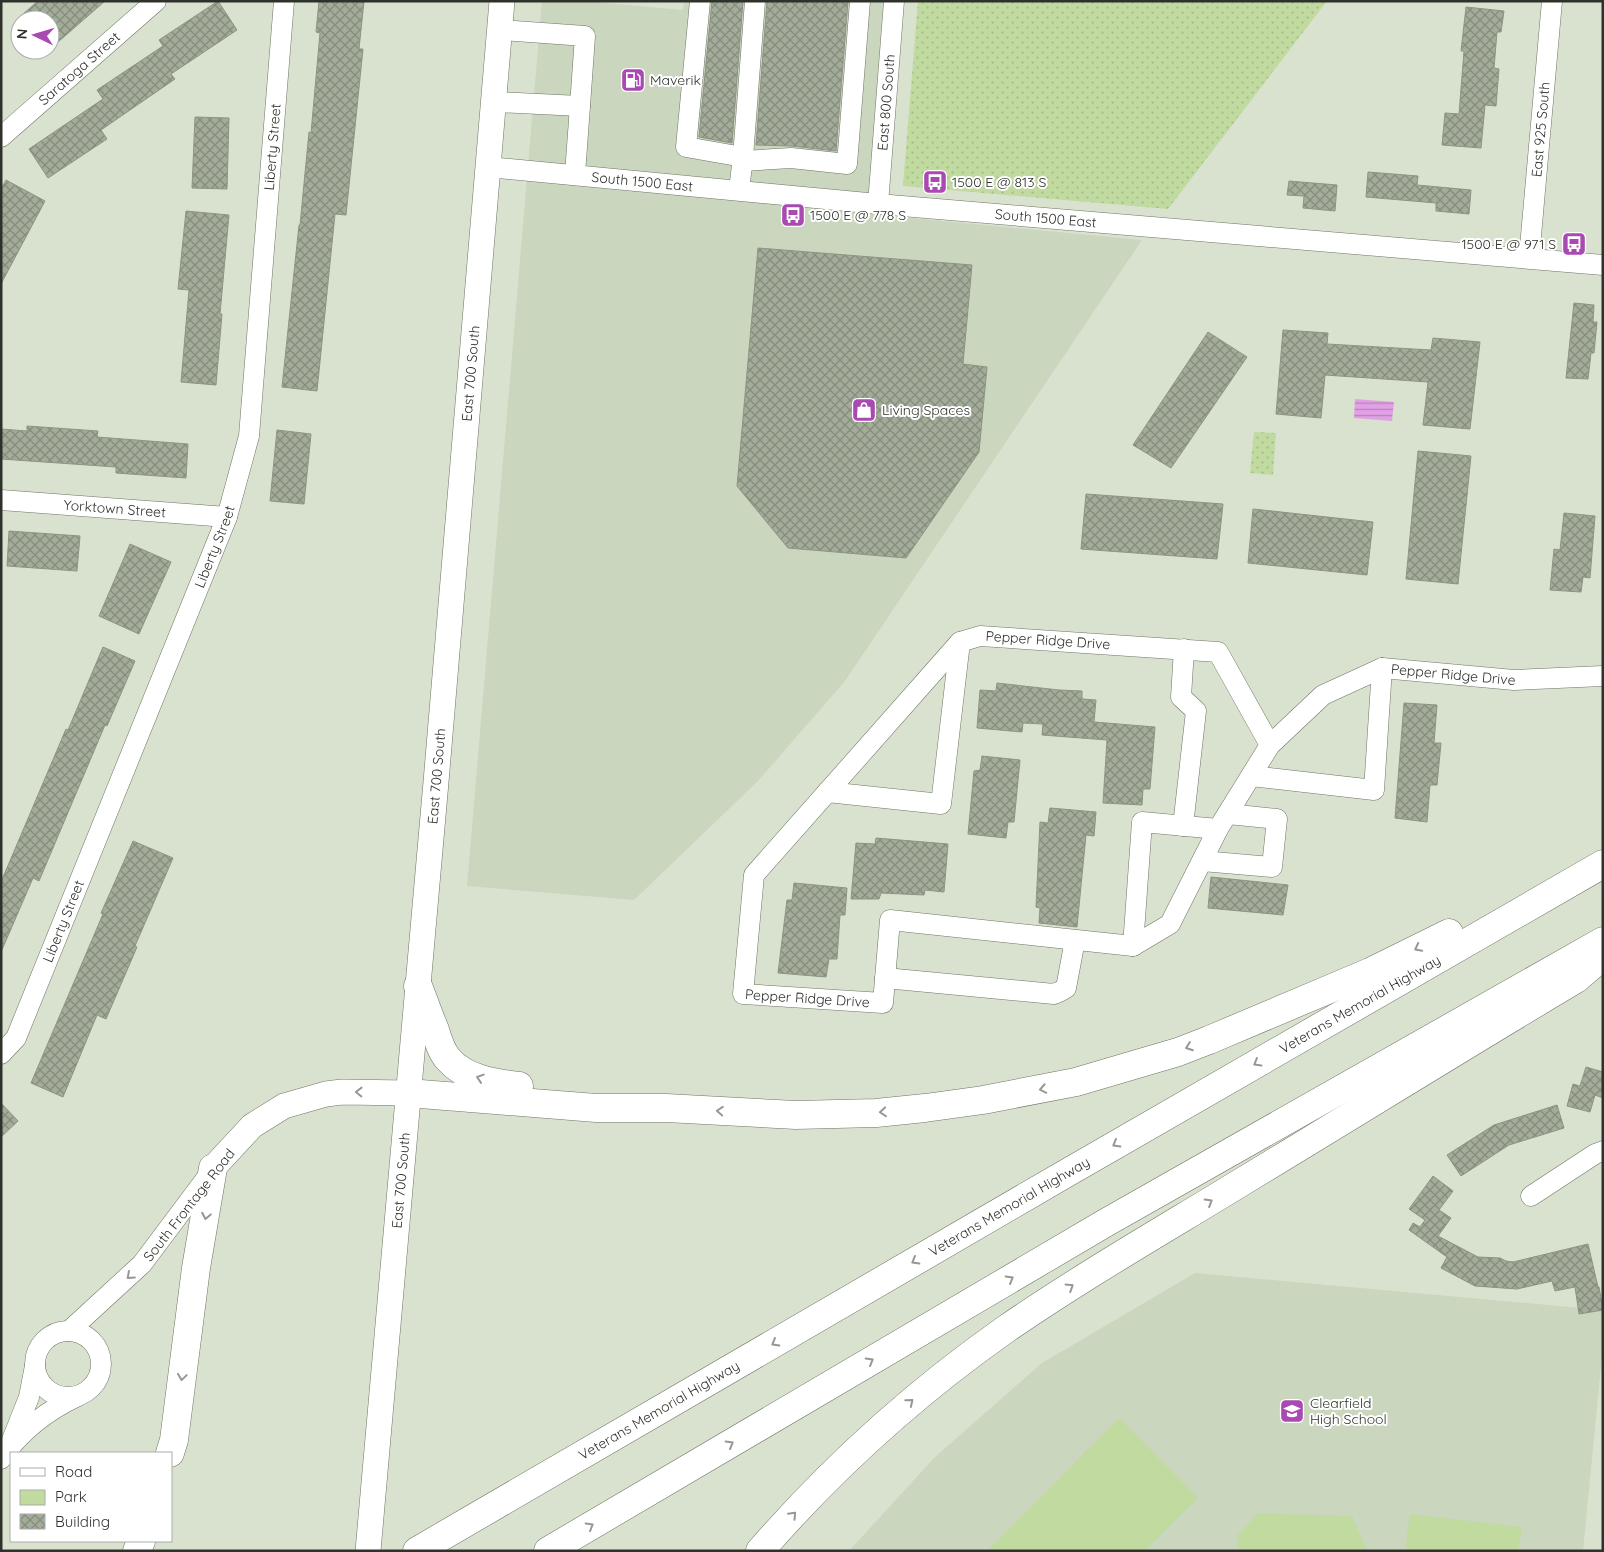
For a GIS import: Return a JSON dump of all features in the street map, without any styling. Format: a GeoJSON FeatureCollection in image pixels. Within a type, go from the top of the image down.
{"type":"FeatureCollection","features":[{"type":"Feature","properties":{"kind":"highway"},"geometry":{"type":"LineString","coordinates":[[408,1093],[596,1108],[666,1108],[796,1115],[876,1113],[983,1100],[1083,1080],[1150,1061],[1209,1040],[1370,972],[1603,856]]}},
{"type":"Feature","properties":{"kind":"highway","name":"Veterans Memorial Highway"},"geometry":{"type":"LineString","coordinates":[[425,1546],[1603,864]]}},
{"type":"Feature","properties":{"kind":"highway"},"geometry":{"type":"LineString","coordinates":[[548,1551],[1107,1222],[1603,941]]}},
{"type":"Feature","properties":{"kind":"highway"},"geometry":{"type":"LineString","coordinates":[[760,1551],[823,1483],[878,1430],[918,1396],[998,1335],[1086,1277],[1576,979],[1603,956]]}},
{"type":"Feature","properties":{"kind":"highway"},"geometry":{"type":"LineString","coordinates":[[418,986],[443,1052],[454,1064],[468,1074],[506,1084],[606,1092],[666,1108]]}},
{"type":"Feature","properties":{"kind":"highway"},"geometry":{"type":"LineString","coordinates":[[170,1452],[174,1440],[196,1268],[214,1168]]}},
{"type":"Feature","properties":{"kind":"main road","name":"East 700 South"},"geometry":{"type":"LineString","coordinates":[[368,1551],[495,102],[502,1]]}},
{"type":"Feature","properties":{"kind":"main road","name":"South Frontage Road"},"geometry":{"type":"LineString","coordinates":[[214,1168],[252,1126],[284,1106],[326,1094],[342,1092],[408,1093]]}},
{"type":"Feature","properties":{"kind":"street","name":"Saratoga Street"},"geometry":{"type":"LineString","coordinates":[[1,137],[156,1]]}},
{"type":"Feature","properties":{"kind":"street","name":"Liberty Street"},"geometry":{"type":"LineString","coordinates":[[1,1054],[16,1038],[227,517],[249,436],[284,1]]}},
{"type":"Feature","properties":{"kind":"street"},"geometry":{"type":"LineString","coordinates":[[700,1],[686,147],[743,159],[790,158],[847,164],[860,1]]}},
{"type":"Feature","properties":{"kind":"street"},"geometry":{"type":"LineString","coordinates":[[739,190],[756,1]]}},
{"type":"Feature","properties":{"kind":"street","name":"East 800 South"},"geometry":{"type":"LineString","coordinates":[[878,204],[894,1]]}},
{"type":"Feature","properties":{"kind":"street","name":"East 925 South"},"geometry":{"type":"LineString","coordinates":[[1529,258],[1552,1]]}},
{"type":"Feature","properties":{"kind":"street"},"geometry":{"type":"LineString","coordinates":[[500,30],[584,36],[575,174]]}},
{"type":"Feature","properties":{"kind":"street"},"geometry":{"type":"LineString","coordinates":[[495,102],[580,106]]}},
{"type":"Feature","properties":{"kind":"street","name":"South 1500 East"},"geometry":{"type":"LineString","coordinates":[[488,168],[575,174],[878,204],[1603,265]]}},
{"type":"Feature","properties":{"kind":"street","name":"Yorktown Street"},"geometry":{"type":"LineString","coordinates":[[1,500],[227,517]]}},
{"type":"Feature","properties":{"kind":"street","name":"Pepper Ridge Drive"},"geometry":{"type":"LineString","coordinates":[[1270,745],[1218,652],[980,636],[960,642],[754,875],[743,994],[883,1004],[890,920],[1133,946],[1170,924],[1223,822],[1270,745],[1323,695],[1382,668],[1514,680],[1603,676]]}},
{"type":"Feature","properties":{"kind":"street"},"geometry":{"type":"LineString","coordinates":[[827,792],[941,804],[960,642]]}},
{"type":"Feature","properties":{"kind":"street"},"geometry":{"type":"LineString","coordinates":[[1183,826],[1196,711],[1180,697],[1184,649]]}},
{"type":"Feature","properties":{"kind":"street"},"geometry":{"type":"LineString","coordinates":[[1251,776],[1374,790],[1382,668]]}},
{"type":"Feature","properties":{"kind":"street"},"geometry":{"type":"LineString","coordinates":[[1133,946],[1142,822],[1183,826],[1278,820],[1272,867],[1202,860]]}},
{"type":"Feature","properties":{"kind":"street"},"geometry":{"type":"LineString","coordinates":[[885,978],[1054,994],[1066,988],[1075,940]]}},
{"type":"Feature","properties":{"kind":"street"},"geometry":{"type":"LineString","coordinates":[[1531,1196],[1595,1154],[1603,1151]]}},
{"type":"Feature","properties":{"kind":"street","name":"South Frontage Road"},"geometry":{"type":"LineString","coordinates":[[69,1331],[142,1264],[214,1168]]}},
{"type":"Feature","properties":{"kind":"street","name":"South Frontage Road"},"geometry":{"type":"LineString","coordinates":[[69,1331],[79,1333],[89,1339],[96,1347],[100,1358],[100,1369],[96,1380],[90,1388],[44,1415],[3,1456],[22,1419],[29,1397],[36,1355],[40,1346],[58,1332],[69,1331]]}},
{"type":"Feature","properties":{"kind":"street"},"geometry":{"type":"LineString","coordinates":[[35,1366],[37,1376],[51,1392],[60,1396],[71,1397],[81,1394]]}},
{"type":"Feature","properties":{"kind":"shaded area"},"geometry":{"type":"Polygon","coordinates":[[[542,1],[583,1],[683,10],[684,1],[888,1],[868,214],[1142,240],[845,681],[758,781],[634,900],[467,886],[542,1]]]}},
{"type":"Feature","properties":{"kind":"shaded area"},"geometry":{"type":"Polygon","coordinates":[[[1355,399],[1394,402],[1392,421],[1354,418],[1355,399]]]}},
{"type":"Feature","properties":{"kind":"shaded area","name":"Clearfield High School"},"geometry":{"type":"Polygon","coordinates":[[[1195,1273],[1603,1310],[1603,1346],[1583,1551],[849,1551],[934,1458],[1042,1363],[1195,1273]]]}},
{"type":"Feature","properties":{"kind":"green space"},"geometry":{"type":"Polygon","coordinates":[[[918,1],[1327,1],[1168,209],[903,186],[918,1]]]}},
{"type":"Feature","properties":{"kind":"green space"},"geometry":{"type":"Polygon","coordinates":[[[1254,432],[1276,433],[1273,475],[1250,473],[1254,432]]]}},
{"type":"Feature","properties":{"kind":"green space"},"geometry":{"type":"Polygon","coordinates":[[[1119,1418],[1198,1498],[1144,1551],[987,1551],[1119,1418]]]}},
{"type":"Feature","properties":{"kind":"green space"},"geometry":{"type":"Polygon","coordinates":[[[1258,1513],[1352,1516],[1367,1551],[1238,1551],[1237,1536],[1258,1513]]]}},
{"type":"Feature","properties":{"kind":"green space"},"geometry":{"type":"Polygon","coordinates":[[[1410,1514],[1522,1527],[1518,1551],[1405,1551],[1410,1514]]]}},
{"type":"Feature","properties":{"kind":"building"},"geometry":{"type":"Polygon","coordinates":[[[38,1],[105,1],[60,40],[60,10],[28,10],[38,1]]]}},
{"type":"Feature","properties":{"kind":"building"},"geometry":{"type":"Polygon","coordinates":[[[218,1],[237,30],[171,74],[175,79],[101,130],[107,139],[48,178],[29,149],[103,99],[97,90],[163,46],[159,40],[218,1]]]}},
{"type":"Feature","properties":{"kind":"building"},"geometry":{"type":"Polygon","coordinates":[[[319,1],[364,1],[359,49],[363,49],[346,215],[335,214],[317,391],[282,387],[309,132],[311,133],[320,33],[316,32],[319,1]]]}},
{"type":"Feature","properties":{"kind":"building"},"geometry":{"type":"Polygon","coordinates":[[[712,1],[743,1],[732,143],[699,137],[712,1]]]}},
{"type":"Feature","properties":{"kind":"building"},"geometry":{"type":"Polygon","coordinates":[[[767,1],[848,1],[836,151],[792,146],[756,145],[767,1]]]}},
{"type":"Feature","properties":{"kind":"building"},"geometry":{"type":"Polygon","coordinates":[[[1466,7],[1504,11],[1501,32],[1497,32],[1494,68],[1499,69],[1496,106],[1485,105],[1481,148],[1442,145],[1445,113],[1459,114],[1464,51],[1461,51],[1466,7]]]}},
{"type":"Feature","properties":{"kind":"building"},"geometry":{"type":"Polygon","coordinates":[[[195,117],[229,118],[227,189],[192,188],[195,117]]]}},
{"type":"Feature","properties":{"kind":"building"},"geometry":{"type":"Polygon","coordinates":[[[1368,172],[1418,176],[1417,185],[1471,190],[1469,214],[1436,211],[1436,203],[1366,197],[1368,172]]]}},
{"type":"Feature","properties":{"kind":"building"},"geometry":{"type":"Polygon","coordinates":[[[6,180],[45,201],[1,284],[1,189],[6,180]]]}},
{"type":"Feature","properties":{"kind":"building"},"geometry":{"type":"Polygon","coordinates":[[[1289,181],[1337,185],[1335,211],[1303,208],[1304,196],[1287,195],[1289,181]]]}},
{"type":"Feature","properties":{"kind":"building"},"geometry":{"type":"Polygon","coordinates":[[[186,211],[229,215],[216,385],[181,382],[189,290],[178,289],[186,211]]]}},
{"type":"Feature","properties":{"kind":"building","name":"Living Spaces"},"geometry":{"type":"Polygon","coordinates":[[[758,248],[972,265],[963,364],[987,367],[979,452],[906,558],[788,548],[737,486],[758,248]]]}},
{"type":"Feature","properties":{"kind":"building"},"geometry":{"type":"Polygon","coordinates":[[[1574,303],[1594,305],[1593,322],[1597,322],[1594,353],[1591,353],[1588,379],[1566,378],[1574,303]]]}},
{"type":"Feature","properties":{"kind":"building"},"geometry":{"type":"Polygon","coordinates":[[[1283,330],[1328,333],[1327,344],[1431,350],[1433,338],[1480,342],[1470,429],[1423,425],[1428,382],[1325,375],[1321,418],[1276,414],[1283,330]]]}},
{"type":"Feature","properties":{"kind":"building"},"geometry":{"type":"Polygon","coordinates":[[[1208,332],[1247,357],[1171,468],[1133,445],[1208,332]]]}},
{"type":"Feature","properties":{"kind":"building"},"geometry":{"type":"Polygon","coordinates":[[[27,426],[98,431],[97,437],[188,444],[186,478],[116,473],[116,467],[1,459],[1,429],[27,431],[27,426]]]}},
{"type":"Feature","properties":{"kind":"building"},"geometry":{"type":"Polygon","coordinates":[[[277,430],[311,434],[304,504],[270,501],[277,430]]]}},
{"type":"Feature","properties":{"kind":"building"},"geometry":{"type":"Polygon","coordinates":[[[1418,451],[1471,456],[1458,584],[1406,579],[1418,451]]]}},
{"type":"Feature","properties":{"kind":"building"},"geometry":{"type":"Polygon","coordinates":[[[1086,494],[1223,504],[1217,559],[1081,549],[1086,494]]]}},
{"type":"Feature","properties":{"kind":"building"},"geometry":{"type":"Polygon","coordinates":[[[1253,509],[1373,522],[1367,575],[1248,563],[1253,509]]]}},
{"type":"Feature","properties":{"kind":"building"},"geometry":{"type":"Polygon","coordinates":[[[1564,513],[1595,516],[1590,578],[1583,577],[1581,592],[1550,590],[1554,549],[1560,550],[1564,513]]]}},
{"type":"Feature","properties":{"kind":"building"},"geometry":{"type":"Polygon","coordinates":[[[9,531],[80,536],[77,571],[7,566],[9,531]]]}},
{"type":"Feature","properties":{"kind":"building"},"geometry":{"type":"Polygon","coordinates":[[[130,544],[171,562],[139,634],[99,616],[130,544]]]}},
{"type":"Feature","properties":{"kind":"building"},"geometry":{"type":"Polygon","coordinates":[[[103,647],[135,661],[107,726],[105,725],[39,881],[33,878],[1,952],[1,882],[103,647]]]}},
{"type":"Feature","properties":{"kind":"building"},"geometry":{"type":"Polygon","coordinates":[[[997,683],[1082,691],[1082,699],[1096,700],[1094,722],[1155,727],[1150,789],[1143,789],[1142,805],[1103,803],[1107,740],[1042,735],[1043,724],[1023,723],[1022,732],[977,728],[980,690],[996,691],[997,683]]]}},
{"type":"Feature","properties":{"kind":"building"},"geometry":{"type":"Polygon","coordinates":[[[1404,703],[1437,705],[1434,743],[1441,743],[1437,785],[1430,785],[1427,822],[1395,818],[1404,703]]]}},
{"type":"Feature","properties":{"kind":"building"},"geometry":{"type":"Polygon","coordinates":[[[982,756],[1020,760],[1014,822],[1008,822],[1006,838],[968,834],[974,771],[980,770],[982,756]]]}},
{"type":"Feature","properties":{"kind":"building"},"geometry":{"type":"Polygon","coordinates":[[[1050,808],[1096,812],[1094,836],[1086,835],[1077,927],[1039,923],[1040,908],[1036,907],[1040,822],[1048,823],[1050,808]]]}},
{"type":"Feature","properties":{"kind":"building"},"geometry":{"type":"Polygon","coordinates":[[[876,838],[948,844],[944,892],[925,890],[924,895],[881,893],[879,899],[851,899],[856,843],[875,844],[876,838]]]}},
{"type":"Feature","properties":{"kind":"building"},"geometry":{"type":"Polygon","coordinates":[[[133,841],[173,858],[106,1019],[97,1015],[63,1097],[31,1083],[103,914],[101,913],[133,841]]]}},
{"type":"Feature","properties":{"kind":"building"},"geometry":{"type":"Polygon","coordinates":[[[1211,877],[1288,885],[1283,915],[1208,908],[1211,877]]]}},
{"type":"Feature","properties":{"kind":"building"},"geometry":{"type":"Polygon","coordinates":[[[794,883],[847,888],[845,915],[840,915],[837,959],[829,959],[826,977],[778,973],[787,900],[792,900],[794,883]]]}},
{"type":"Feature","properties":{"kind":"building"},"geometry":{"type":"Polygon","coordinates":[[[1586,1067],[1603,1072],[1603,1098],[1595,1095],[1590,1112],[1567,1106],[1573,1084],[1580,1086],[1586,1067]]]}},
{"type":"Feature","properties":{"kind":"building"},"geometry":{"type":"Polygon","coordinates":[[[1,1103],[18,1121],[1,1137],[1,1103]]]}},
{"type":"Feature","properties":{"kind":"building"},"geometry":{"type":"Polygon","coordinates":[[[1557,1105],[1564,1128],[1509,1145],[1461,1176],[1447,1155],[1494,1125],[1557,1105]]]}},
{"type":"Feature","properties":{"kind":"building"},"geometry":{"type":"Polygon","coordinates":[[[1433,1176],[1453,1191],[1439,1210],[1451,1218],[1438,1236],[1478,1257],[1500,1258],[1513,1262],[1588,1244],[1603,1310],[1579,1314],[1575,1287],[1555,1291],[1552,1281],[1517,1289],[1475,1286],[1441,1268],[1447,1257],[1409,1230],[1413,1223],[1420,1227],[1425,1220],[1409,1209],[1433,1176]]]}},
{"type":"Feature","properties":{"kind":"place","name":"Maverik"},"geometry":{"type":"Point","coordinates":[633,80]}},
{"type":"Feature","properties":{"kind":"place","name":"1500 E @ 813 S"},"geometry":{"type":"Point","coordinates":[935,182]}},
{"type":"Feature","properties":{"kind":"place","name":"1500 E @ 778 S"},"geometry":{"type":"Point","coordinates":[793,215]}},
{"type":"Feature","properties":{"kind":"place","name":"1500 E @ 971 S"},"geometry":{"type":"Point","coordinates":[1574,244]}},
{"type":"Feature","properties":{"kind":"place","name":"Living Spaces"},"geometry":{"type":"Point","coordinates":[864,410]}},
{"type":"Feature","properties":{"kind":"place","name":"Clearfield High School"},"geometry":{"type":"Point","coordinates":[1292,1411]}}]}
